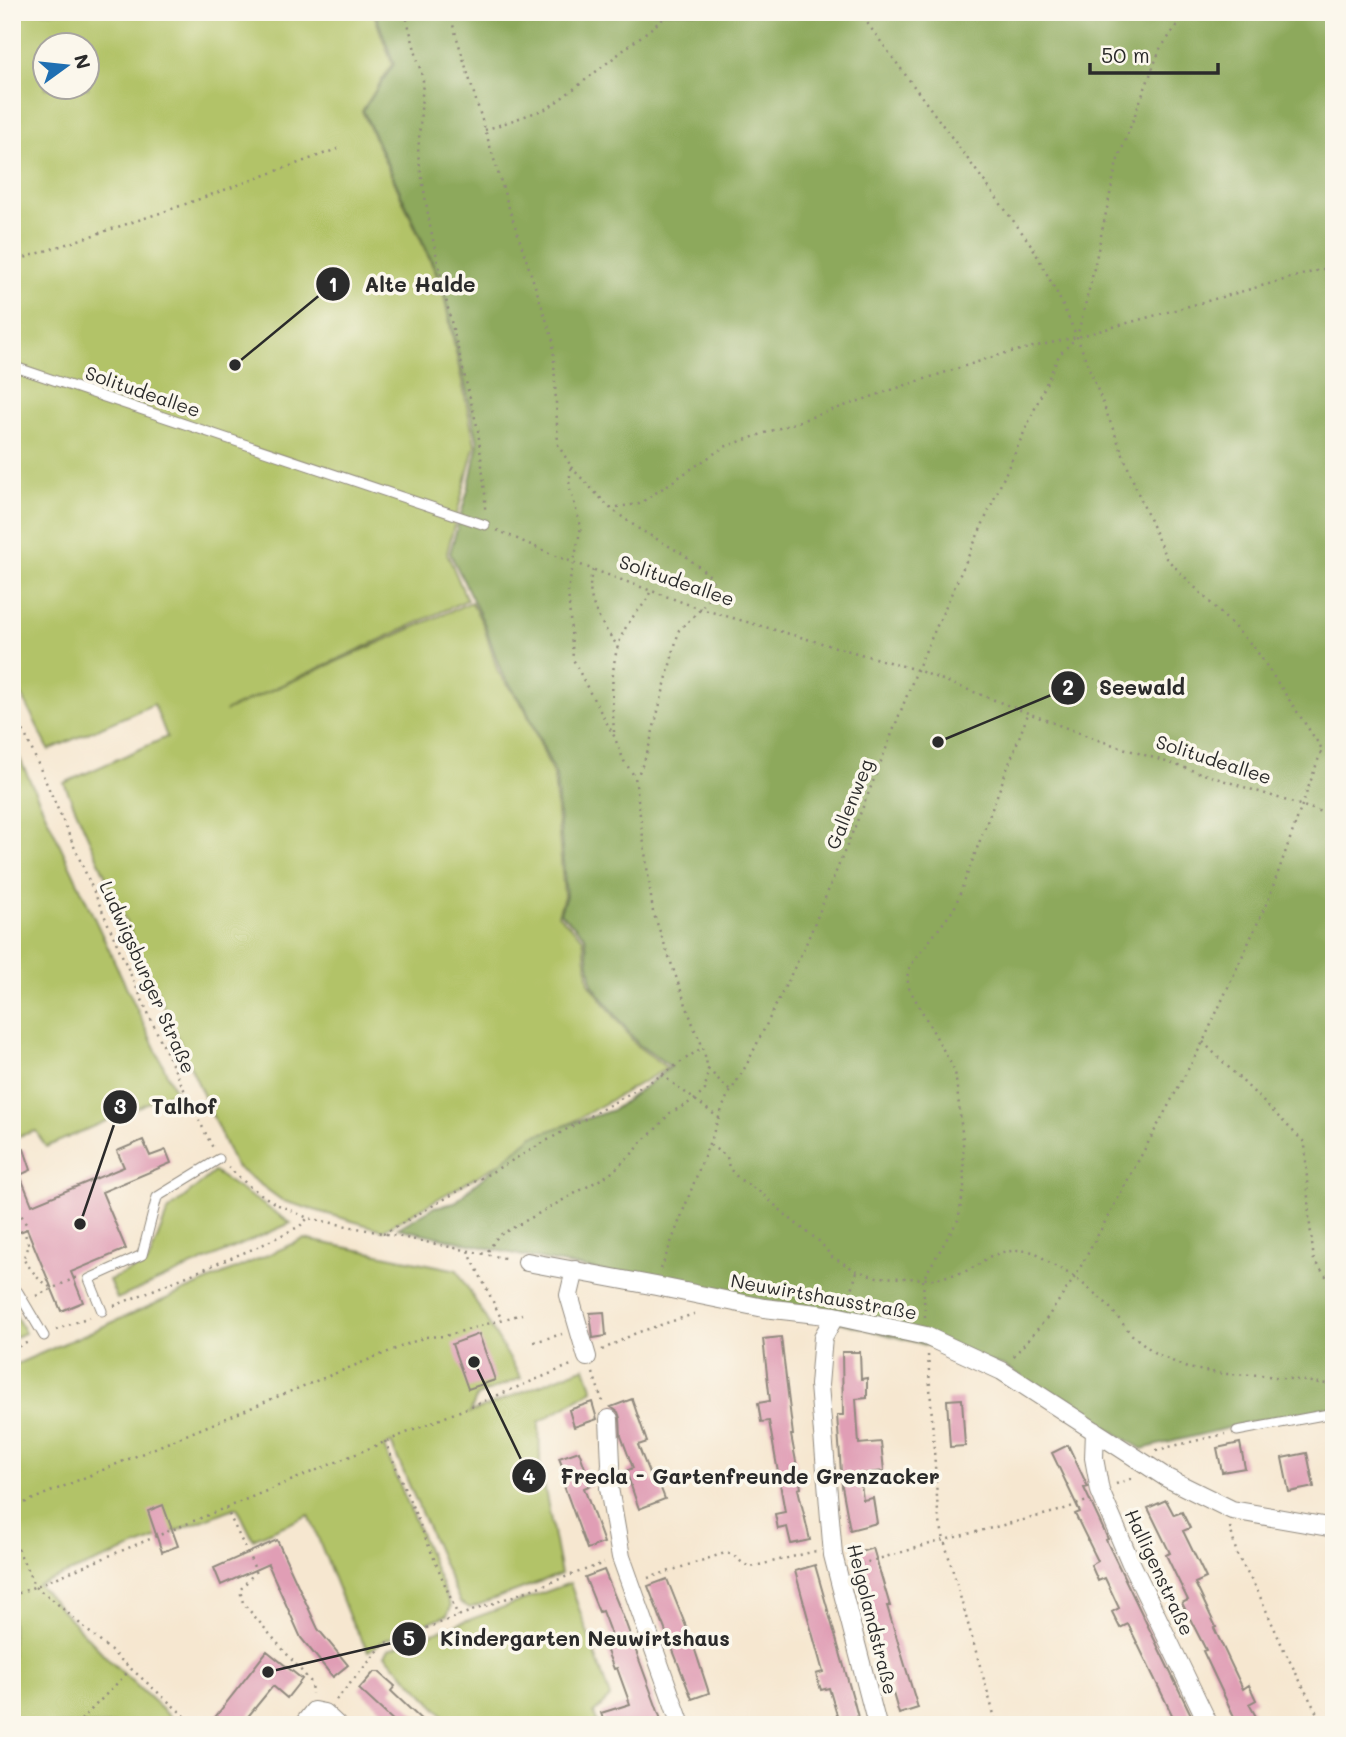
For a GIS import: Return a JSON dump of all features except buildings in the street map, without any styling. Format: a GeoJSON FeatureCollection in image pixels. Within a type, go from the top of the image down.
{"type":"FeatureCollection","features":[{"type":"Feature","properties":{"kind":"street","name":"Neuwirtshausstraße"},"geometry":{"type":"LineString","coordinates":[[527,1262],[764,1308],[839,1317],[926,1336],[1002,1371],[1167,1478],[1232,1510],[1334,1528]]}},
{"type":"Feature","properties":{"kind":"street"},"geometry":{"type":"LineString","coordinates":[[575,1270],[569,1295],[587,1357]]}},
{"type":"Feature","properties":{"kind":"street","name":"Helgolandstraße"},"geometry":{"type":"LineString","coordinates":[[839,1317],[823,1337],[819,1385],[832,1546],[877,1725]]}},
{"type":"Feature","properties":{"kind":"street"},"geometry":{"type":"LineString","coordinates":[[609,1419],[609,1488],[621,1557],[681,1725]]}},
{"type":"Feature","properties":{"kind":"street","name":"Halligenstraße"},"geometry":{"type":"LineString","coordinates":[[1095,1431],[1094,1458],[1100,1491],[1130,1561],[1209,1725]]}},
{"type":"Feature","properties":{"kind":"lane","name":"Solitudeallee"},"geometry":{"type":"LineString","coordinates":[[12,366],[485,525]]}},
{"type":"Feature","properties":{"kind":"lane"},"geometry":{"type":"LineString","coordinates":[[102,1311],[89,1279],[142,1255],[157,1197],[219,1159]]}},
{"type":"Feature","properties":{"kind":"lane"},"geometry":{"type":"LineString","coordinates":[[12,1287],[18,1292],[44,1336]]}},
{"type":"Feature","properties":{"kind":"lane"},"geometry":{"type":"LineString","coordinates":[[1237,1431],[1334,1413]]}},
{"type":"Feature","properties":{"kind":"path"},"geometry":{"type":"LineString","coordinates":[[405,12],[423,80],[418,153],[433,238],[478,429],[485,493],[485,525]]}},
{"type":"Feature","properties":{"kind":"path"},"geometry":{"type":"LineString","coordinates":[[449,12],[553,340],[558,445],[571,466],[610,508],[639,529],[683,554],[709,575],[714,584],[710,596],[701,608],[679,630],[647,754],[635,780]]}},
{"type":"Feature","properties":{"kind":"path"},"geometry":{"type":"LineString","coordinates":[[485,130],[548,107],[672,12]]}},
{"type":"Feature","properties":{"kind":"path"},"geometry":{"type":"LineString","coordinates":[[859,12],[1032,246],[1077,337],[1138,493],[1167,558],[1254,647],[1322,749],[1269,898],[1203,1042],[1075,1277],[1047,1318],[1002,1371]]}},
{"type":"Feature","properties":{"kind":"path"},"geometry":{"type":"LineString","coordinates":[[1077,337],[1117,162],[1160,49],[1187,12]]}},
{"type":"Feature","properties":{"kind":"path"},"geometry":{"type":"LineString","coordinates":[[12,262],[169,210],[340,148]]}},
{"type":"Feature","properties":{"kind":"path"},"geometry":{"type":"LineString","coordinates":[[610,508],[639,504],[724,447],[1002,354],[1077,337],[1334,266]]}},
{"type":"Feature","properties":{"kind":"path","name":"Gallenweg"},"geometry":{"type":"LineString","coordinates":[[656,1286],[663,1259],[726,1099],[747,1064],[806,944],[918,670],[1059,355],[1077,337]]}},
{"type":"Feature","properties":{"kind":"path"},"geometry":{"type":"LineString","coordinates":[[486,1254],[498,1236],[610,1174],[670,1113],[696,1099],[705,1090],[708,1069],[704,1047],[695,1030],[653,912],[635,777],[624,761],[614,736],[573,659],[568,590],[581,527],[569,485],[571,466]]}},
{"type":"Feature","properties":{"kind":"path","name":"Solitudeallee"},"geometry":{"type":"LineString","coordinates":[[485,525],[574,563],[701,608],[918,670],[1095,739],[1334,817]]}},
{"type":"Feature","properties":{"kind":"path"},"geometry":{"type":"LineString","coordinates":[[593,570],[589,580],[592,600],[603,627],[617,645]]}},
{"type":"Feature","properties":{"kind":"path"},"geometry":{"type":"LineString","coordinates":[[614,736],[612,690],[617,645],[628,623],[647,600],[650,590]]}},
{"type":"Feature","properties":{"kind":"path","name":"Ludwigsburger Straße"},"geometry":{"type":"LineString","coordinates":[[12,705],[184,1091],[219,1159],[249,1186],[274,1203],[309,1218]]}},
{"type":"Feature","properties":{"kind":"path"},"geometry":{"type":"LineString","coordinates":[[997,1725],[938,1513],[926,1336],[923,1279],[958,1220],[964,1189],[963,1141],[955,1071],[909,988],[907,977],[910,966],[954,909],[1028,714]]}},
{"type":"Feature","properties":{"kind":"path"},"geometry":{"type":"LineString","coordinates":[[1203,1042],[1306,1143],[1308,1217],[1314,1261],[1334,1286]]}},
{"type":"Feature","properties":{"kind":"path"},"geometry":{"type":"LineString","coordinates":[[382,1234],[662,1075],[704,1047]]}},
{"type":"Feature","properties":{"kind":"path"},"geometry":{"type":"LineString","coordinates":[[708,1069],[730,1091]]}},
{"type":"Feature","properties":{"kind":"path"},"geometry":{"type":"LineString","coordinates":[[662,1075],[719,1118]]}},
{"type":"Feature","properties":{"kind":"path"},"geometry":{"type":"LineString","coordinates":[[709,1144],[727,1157],[729,1168],[739,1179],[760,1192],[820,1242],[832,1257],[877,1278],[935,1279],[964,1272],[988,1257],[1003,1252],[1035,1252],[1075,1277],[1107,1304],[1131,1334],[1155,1353],[1187,1368],[1334,1385]]}},
{"type":"Feature","properties":{"kind":"path"},"geometry":{"type":"LineString","coordinates":[[12,1197],[27,1226],[25,1234],[29,1246],[23,1259],[38,1278],[51,1288]]}},
{"type":"Feature","properties":{"kind":"path"},"geometry":{"type":"LineString","coordinates":[[12,1349],[260,1246],[300,1226],[309,1218],[527,1262]]}},
{"type":"Feature","properties":{"kind":"path"},"geometry":{"type":"LineString","coordinates":[[468,1251],[502,1320]]}},
{"type":"Feature","properties":{"kind":"path"},"geometry":{"type":"LineString","coordinates":[[839,1317],[857,1270]]}},
{"type":"Feature","properties":{"kind":"path"},"geometry":{"type":"LineString","coordinates":[[23,1302],[76,1277],[89,1279]]}},
{"type":"Feature","properties":{"kind":"path"},"geometry":{"type":"LineString","coordinates":[[12,1596],[587,1357],[636,1333],[691,1315],[725,1300]]}},
{"type":"Feature","properties":{"kind":"path"},"geometry":{"type":"LineString","coordinates":[[12,1508],[425,1337],[445,1336],[523,1314]]}},
{"type":"Feature","properties":{"kind":"path"},"geometry":{"type":"LineString","coordinates":[[534,1342],[578,1329]]}},
{"type":"Feature","properties":{"kind":"path"},"geometry":{"type":"LineString","coordinates":[[587,1357],[609,1419]]}},
{"type":"Feature","properties":{"kind":"path"},"geometry":{"type":"LineString","coordinates":[[1176,1445],[1226,1434]]}},
{"type":"Feature","properties":{"kind":"path"},"geometry":{"type":"LineString","coordinates":[[386,1441],[458,1616]]}},
{"type":"Feature","properties":{"kind":"path"},"geometry":{"type":"LineString","coordinates":[[1114,1485],[1133,1478]]}},
{"type":"Feature","properties":{"kind":"path"},"geometry":{"type":"LineString","coordinates":[[837,1570],[1059,1511],[1080,1505],[1094,1497]]}},
{"type":"Feature","properties":{"kind":"path"},"geometry":{"type":"LineString","coordinates":[[226,1508],[256,1572],[240,1590],[243,1603],[311,1682],[320,1718]]}},
{"type":"Feature","properties":{"kind":"path"},"geometry":{"type":"LineString","coordinates":[[1232,1510],[1229,1522],[1237,1555],[1323,1725]]}},
{"type":"Feature","properties":{"kind":"path"},"geometry":{"type":"LineString","coordinates":[[12,1536],[35,1587],[195,1725]]}},
{"type":"Feature","properties":{"kind":"path"},"geometry":{"type":"LineString","coordinates":[[632,1583],[725,1553],[731,1553],[744,1565],[751,1567],[832,1546]]}},
{"type":"Feature","properties":{"kind":"path"},"geometry":{"type":"LineString","coordinates":[[320,1718],[384,1644],[621,1557]]}},
{"type":"Feature","properties":{"kind":"path"},"geometry":{"type":"LineString","coordinates":[[76,1725],[131,1669]]}},
{"type":"Feature","properties":{"kind":"green space"},"geometry":{"type":"Polygon","coordinates":[[[12,12],[373,12],[392,64],[362,111],[442,287],[475,444],[447,553],[467,600],[225,711],[471,602],[483,624],[498,672],[525,709],[554,777],[564,896],[558,915],[583,938],[589,983],[636,1045],[667,1068],[383,1230],[283,1201],[235,1166],[64,783],[167,737],[154,704],[49,750],[12,675],[12,12]]]}},
{"type":"Feature","properties":{"kind":"green space"},"geometry":{"type":"Polygon","coordinates":[[[375,12],[1334,12],[1334,1407],[1260,1420],[1142,1449],[1002,1365],[764,1302],[528,1257],[398,1228],[434,1207],[455,1203],[533,1136],[613,1110],[671,1067],[638,1044],[592,984],[585,936],[560,913],[566,896],[556,776],[526,708],[501,672],[485,625],[450,553],[478,443],[443,286],[363,110],[394,64],[375,12]]]}},
{"type":"Feature","properties":{"kind":"green space"},"geometry":{"type":"Polygon","coordinates":[[[12,742],[175,1091],[46,1147],[36,1131],[12,1138],[12,742]]]}},
{"type":"Feature","properties":{"kind":"green space"},"geometry":{"type":"Polygon","coordinates":[[[214,1172],[291,1223],[117,1299],[109,1280],[148,1263],[168,1211],[214,1172]]]}},
{"type":"Feature","properties":{"kind":"green space"},"geometry":{"type":"Polygon","coordinates":[[[304,1239],[457,1270],[521,1378],[477,1396],[470,1413],[585,1367],[593,1390],[539,1422],[540,1463],[561,1574],[470,1608],[460,1602],[391,1443],[384,1447],[451,1607],[447,1615],[388,1639],[368,1651],[350,1619],[309,1515],[253,1539],[237,1507],[38,1585],[110,1661],[179,1725],[12,1725],[12,1366],[304,1239]]]}},
{"type":"Feature","properties":{"kind":"green space"},"geometry":{"type":"Polygon","coordinates":[[[12,1308],[25,1333],[12,1338],[12,1308]]]}},
{"type":"Feature","properties":{"kind":"green space"},"geometry":{"type":"Polygon","coordinates":[[[570,1583],[610,1697],[594,1713],[598,1725],[453,1725],[385,1655],[389,1649],[570,1583]]]}},
{"type":"Feature","properties":{"kind":"place","name":"Alte Halde"},"geometry":{"type":"Point","coordinates":[235,365]}},
{"type":"Feature","properties":{"kind":"place","name":"Seewald"},"geometry":{"type":"Point","coordinates":[938,742]}},
{"type":"Feature","properties":{"kind":"place","name":"Talhof"},"geometry":{"type":"Point","coordinates":[80,1224]}},
{"type":"Feature","properties":{"kind":"place","name":"Frecla - Gartenfreunde Grenzacker"},"geometry":{"type":"Point","coordinates":[474,1362]}},
{"type":"Feature","properties":{"kind":"place","name":"Kindergarten Neuwirtshaus"},"geometry":{"type":"Point","coordinates":[268,1672]}}]}
